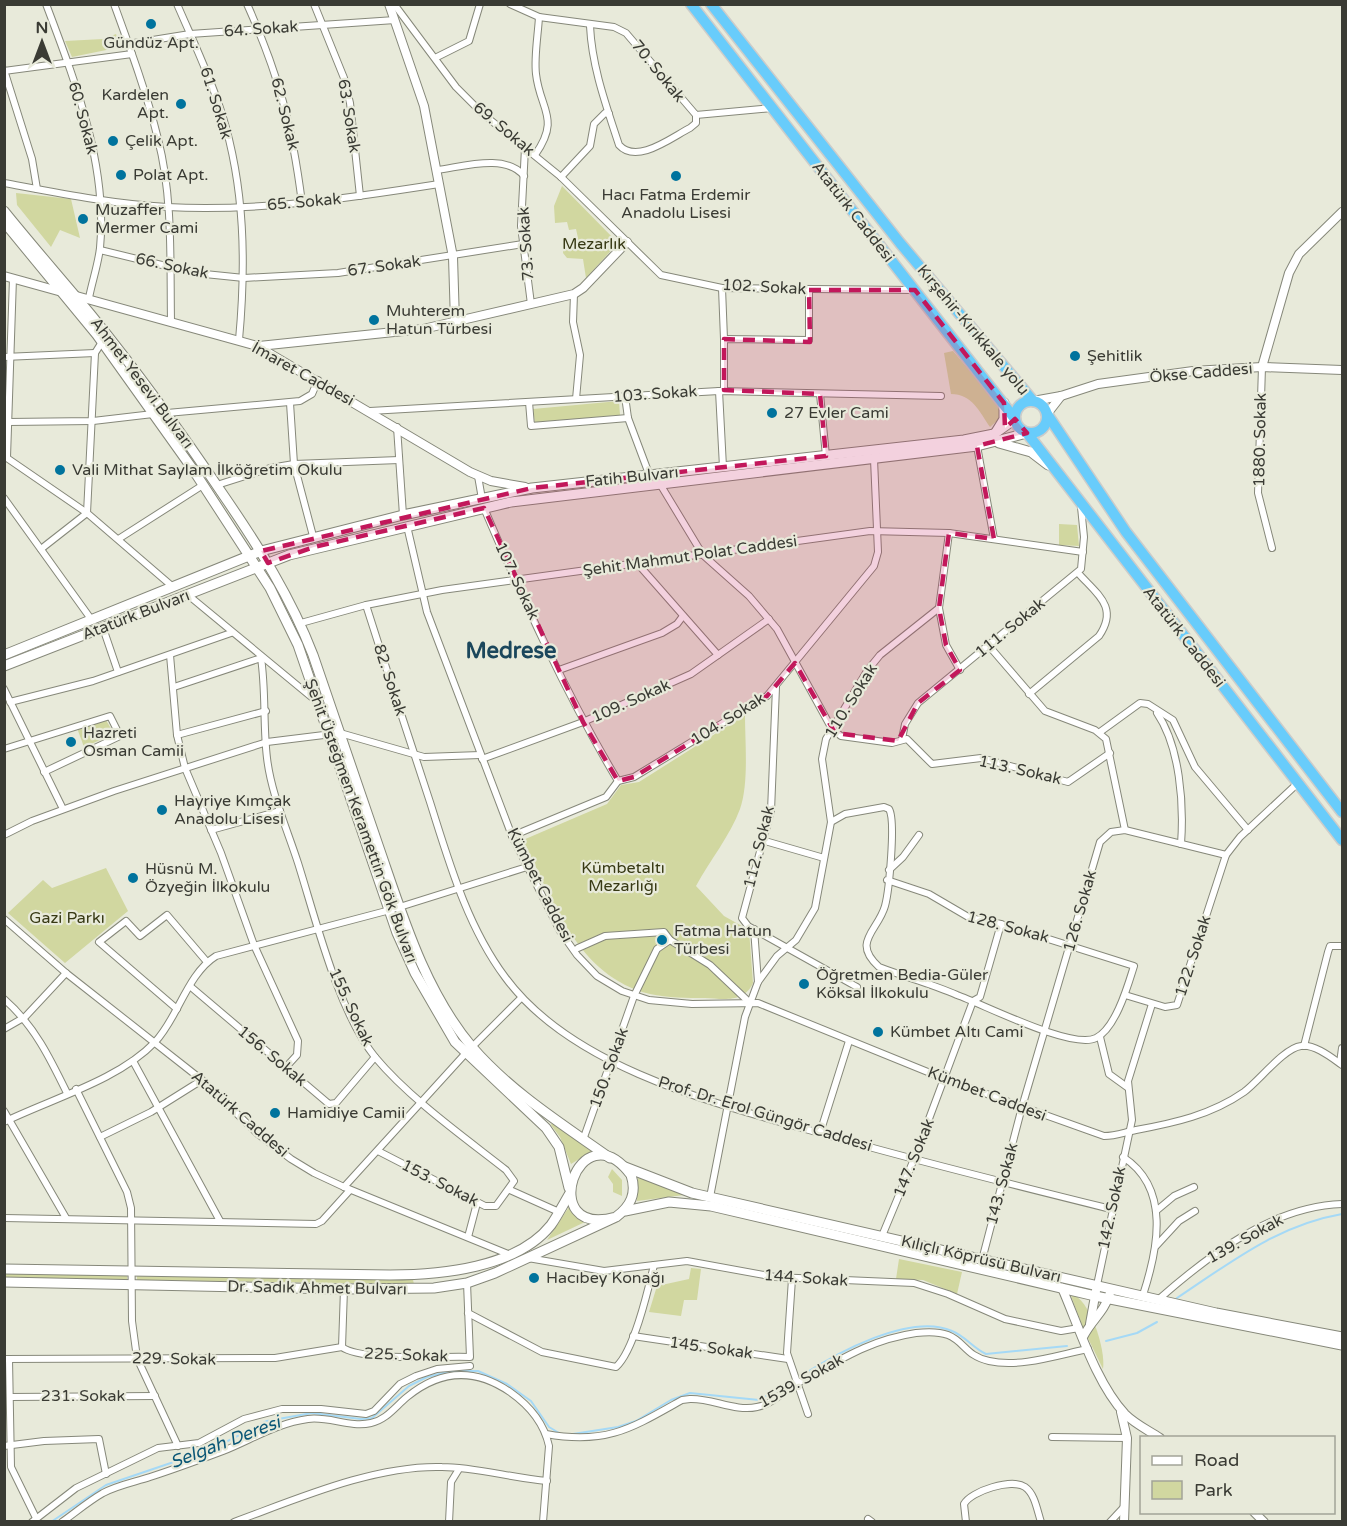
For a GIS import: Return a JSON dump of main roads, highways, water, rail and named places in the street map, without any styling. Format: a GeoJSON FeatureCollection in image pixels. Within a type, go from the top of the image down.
{"type":"FeatureCollection","features":[{"type":"Feature","properties":{"kind":"highway","name":"Atatürk Caddesi"},"geometry":{"type":"LineString","coordinates":[[692,4],[1015,419]]}},
{"type":"Feature","properties":{"kind":"highway","name":"Kırşehir-Kırıkkale yolu"},"geometry":{"type":"LineString","coordinates":[[711,4],[900,243],[1033,401]]}},
{"type":"Feature","properties":{"kind":"highway"},"geometry":{"type":"LineString","coordinates":[[1047,414],[1042,429],[1027,433],[1019,428],[1015,419],[1019,406],[1033,401],[1042,405],[1126,532],[1342,812]]}},
{"type":"Feature","properties":{"kind":"highway","name":"Atatürk Caddesi"},"geometry":{"type":"LineString","coordinates":[[1027,433],[1342,840]]}},
{"type":"Feature","properties":{"kind":"main road","name":"Ahmet Yesevi Bulvarı"},"geometry":{"type":"LineString","coordinates":[[4,211],[74,294],[167,413],[268,563]]}},
{"type":"Feature","properties":{"kind":"main road","name":"Ahmet Yesevi Bulvarı"},"geometry":{"type":"LineString","coordinates":[[4,222],[102,342],[250,556]]}},
{"type":"Feature","properties":{"kind":"main road"},"geometry":{"type":"LineString","coordinates":[[1004,404],[1004,419],[995,438],[1031,452],[1058,473]]}},
{"type":"Feature","properties":{"kind":"main road","name":"Fatih Bulvarı"},"geometry":{"type":"LineString","coordinates":[[250,556],[313,536],[404,515],[483,503],[977,446],[995,438],[1015,419]]}},
{"type":"Feature","properties":{"kind":"main road","name":"Fatih Bulvarı"},"geometry":{"type":"LineString","coordinates":[[268,563],[314,547],[407,526],[532,488],[1027,433]]}},
{"type":"Feature","properties":{"kind":"main road","name":"Şehit Üsteğmen Keramettin Gök Bulvarı"},"geometry":{"type":"LineString","coordinates":[[250,556],[286,616],[394,908],[426,972],[469,1051],[546,1128],[559,1147],[570,1190]]}},
{"type":"Feature","properties":{"kind":"main road","name":"Atatürk Bulvarı"},"geometry":{"type":"LineString","coordinates":[[4,655],[250,556]]}},
{"type":"Feature","properties":{"kind":"main road","name":"Şehit Üsteğmen Keramettin Gök Bulvarı"},"geometry":{"type":"LineString","coordinates":[[268,563],[301,623],[340,733],[394,908]]}},
{"type":"Feature","properties":{"kind":"main road","name":"Atatürk Bulvarı"},"geometry":{"type":"LineString","coordinates":[[4,666],[268,563]]}},
{"type":"Feature","properties":{"kind":"main road","name":"Şehit Üsteğmen Keramettin Gök Bulvarı"},"geometry":{"type":"LineString","coordinates":[[469,1051],[513,1087],[610,1158]]}},
{"type":"Feature","properties":{"kind":"main road"},"geometry":{"type":"LineString","coordinates":[[594,1157],[610,1158],[624,1167],[631,1175],[634,1190],[625,1211],[616,1217],[597,1220],[584,1215],[573,1204],[570,1190],[572,1176],[581,1164],[594,1157]]}},
{"type":"Feature","properties":{"kind":"main road","name":"Kılıçlı Köprüsü Bulvarı"},"geometry":{"type":"LineString","coordinates":[[624,1167],[679,1189],[710,1197],[982,1260],[1280,1326],[1342,1337]]}},
{"type":"Feature","properties":{"kind":"main road","name":"Dr. Sadık Ahmet Bulvarı"},"geometry":{"type":"LineString","coordinates":[[4,1269],[426,1275],[472,1268],[536,1239],[550,1225],[570,1190]]}},
{"type":"Feature","properties":{"kind":"main road","name":"Kılıçlı Köprüsü Bulvarı"},"geometry":{"type":"LineString","coordinates":[[625,1211],[669,1202],[694,1203],[1108,1299],[1342,1345]]}},
{"type":"Feature","properties":{"kind":"main road","name":"Dr. Sadık Ahmet Bulvarı"},"geometry":{"type":"LineString","coordinates":[[4,1282],[345,1289],[428,1288],[467,1283],[616,1217]]}},
{"type":"Feature","properties":{"kind":"waterway"},"geometry":{"type":"LineString","coordinates":[[1177,1298],[1276,1236],[1319,1219],[1342,1214]]}},
{"type":"Feature","properties":{"kind":"waterway"},"geometry":{"type":"LineString","coordinates":[[1106,1341],[1137,1333],[1157,1322]]}},
{"type":"Feature","properties":{"kind":"waterway"},"geometry":{"type":"LineString","coordinates":[[801,1376],[853,1347],[895,1331],[915,1327],[935,1327],[952,1331],[986,1354],[1067,1346]]}},
{"type":"Feature","properties":{"kind":"waterway","name":"Selgah Deresi"},"geometry":{"type":"LineString","coordinates":[[51,1522],[106,1485],[212,1449],[267,1421],[312,1413],[361,1419],[372,1418],[409,1386],[427,1377],[451,1371],[478,1371],[507,1384],[531,1401],[549,1427],[559,1433]]}},
{"type":"Feature","properties":{"kind":"waterway","name":"Selgah Deresi"},"geometry":{"type":"LineString","coordinates":[[573,1434],[618,1427],[636,1421],[671,1400],[690,1393],[759,1400],[793,1381]]}},
{"type":"Feature","properties":{"kind":"place","name":"Gündüz Apt."},"geometry":{"type":"Point","coordinates":[151,24]}},
{"type":"Feature","properties":{"kind":"place","name":"Kardelen Apt."},"geometry":{"type":"Point","coordinates":[181,104]}},
{"type":"Feature","properties":{"kind":"place","name":"Çelik Apt."},"geometry":{"type":"Point","coordinates":[113,141]}},
{"type":"Feature","properties":{"kind":"place","name":"Polat Apt."},"geometry":{"type":"Point","coordinates":[121,175]}},
{"type":"Feature","properties":{"kind":"place","name":"Hacı Fatma Erdemir Anadolu Lisesi"},"geometry":{"type":"Point","coordinates":[676,176]}},
{"type":"Feature","properties":{"kind":"place","name":"Muzaffer Mermer Cami"},"geometry":{"type":"Point","coordinates":[83,219]}},
{"type":"Feature","properties":{"kind":"place","name":"Muhterem Hatun Türbesi"},"geometry":{"type":"Point","coordinates":[374,320]}},
{"type":"Feature","properties":{"kind":"place","name":"Şehitlik"},"geometry":{"type":"Point","coordinates":[1075,356]}},
{"type":"Feature","properties":{"kind":"place","name":"27 Evler Cami"},"geometry":{"type":"Point","coordinates":[772,413]}},
{"type":"Feature","properties":{"kind":"place","name":"Vali Mithat Saylam İlköğretim Okulu"},"geometry":{"type":"Point","coordinates":[60,470]}},
{"type":"Feature","properties":{"kind":"place","name":"Hazreti Osman Camii"},"geometry":{"type":"Point","coordinates":[71,742]}},
{"type":"Feature","properties":{"kind":"place","name":"Hayriye Kımçak Anadolu Lisesi"},"geometry":{"type":"Point","coordinates":[162,810]}},
{"type":"Feature","properties":{"kind":"place","name":"Hüsnü M. Özyeğin İlkokulu"},"geometry":{"type":"Point","coordinates":[133,878]}},
{"type":"Feature","properties":{"kind":"place","name":"Fatma Hatun Türbesi"},"geometry":{"type":"Point","coordinates":[662,940]}},
{"type":"Feature","properties":{"kind":"place","name":"Öğretmen Bedia-Güler Köksal İlkokulu"},"geometry":{"type":"Point","coordinates":[804,984]}},
{"type":"Feature","properties":{"kind":"place","name":"Kümbet Altı Cami"},"geometry":{"type":"Point","coordinates":[878,1032]}},
{"type":"Feature","properties":{"kind":"place","name":"Hamidiye Camii"},"geometry":{"type":"Point","coordinates":[275,1113]}},
{"type":"Feature","properties":{"kind":"place","name":"Hacıbey Konağı"},"geometry":{"type":"Point","coordinates":[534,1278]}},
{"type":"Feature","properties":{"kind":"district","name":"Medrese"},"geometry":{"type":"Point","coordinates":[511,651]}},
{"type":"Feature","properties":{"kind":"park label","name":"Mezarlık"},"geometry":{"type":"Point","coordinates":[594,244]}},
{"type":"Feature","properties":{"kind":"park label","name":"Kümbetaltı Mezarlığı"},"geometry":{"type":"Point","coordinates":[623,877]}},
{"type":"Feature","properties":{"kind":"park label","name":"Gazi Parkı"},"geometry":{"type":"Point","coordinates":[67,918]}}]}
